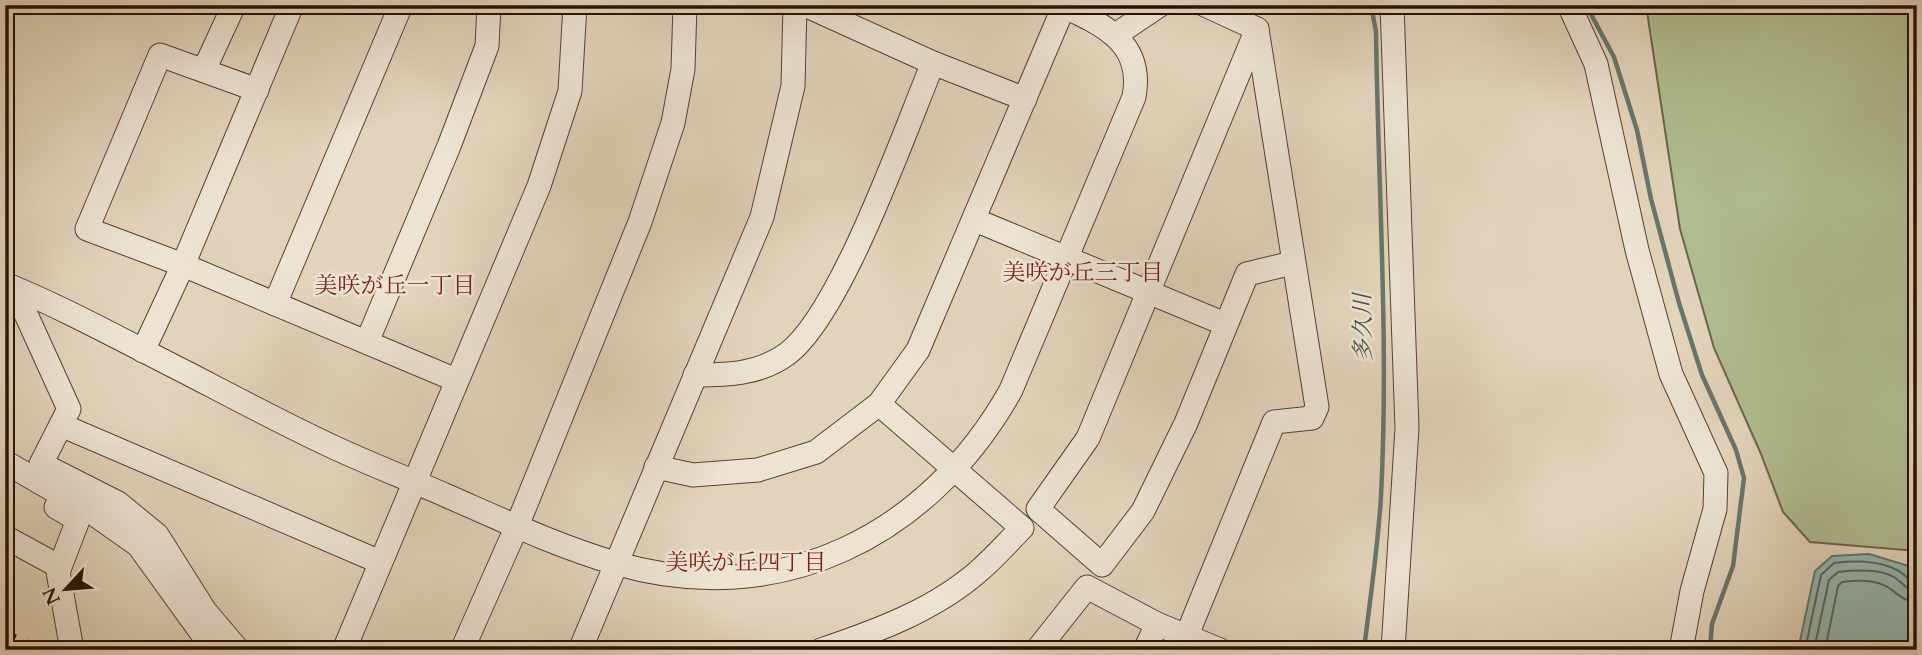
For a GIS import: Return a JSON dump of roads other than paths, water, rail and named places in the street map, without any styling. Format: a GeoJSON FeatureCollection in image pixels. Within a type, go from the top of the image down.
{"type":"FeatureCollection","features":[{"type":"Feature","properties":{"kind":"street"},"geometry":{"type":"LineString","coordinates":[[204,69],[234,5]]}},
{"type":"Feature","properties":{"kind":"street"},"geometry":{"type":"LineString","coordinates":[[143,351],[183,265],[292,5]]}},
{"type":"Feature","properties":{"kind":"street"},"geometry":{"type":"LineString","coordinates":[[275,304],[401,5]]}},
{"type":"Feature","properties":{"kind":"street"},"geometry":{"type":"LineString","coordinates":[[367,342],[449,146],[487,46],[489,5]]}},
{"type":"Feature","properties":{"kind":"street"},"geometry":{"type":"LineString","coordinates":[[344,650],[539,186],[570,91],[575,5]]}},
{"type":"Feature","properties":{"kind":"street"},"geometry":{"type":"LineString","coordinates":[[462,650],[517,526],[640,222],[673,123],[683,69],[685,5]]}},
{"type":"Feature","properties":{"kind":"street"},"geometry":{"type":"LineString","coordinates":[[586,648],[616,564],[762,217],[793,86],[795,5]]}},
{"type":"Feature","properties":{"kind":"street"},"geometry":{"type":"LineString","coordinates":[[805,5],[933,63],[1025,99]]}},
{"type":"Feature","properties":{"kind":"street"},"geometry":{"type":"LineString","coordinates":[[1117,34],[1160,5]]}},
{"type":"Feature","properties":{"kind":"street"},"geometry":{"type":"LineString","coordinates":[[1205,5],[1257,29]]}},
{"type":"Feature","properties":{"kind":"street"},"geometry":{"type":"LineString","coordinates":[[1392,5],[1407,428],[1393,650]]}},
{"type":"Feature","properties":{"kind":"street"},"geometry":{"type":"LineString","coordinates":[[1569,5],[1596,64],[1637,250],[1671,374],[1716,472],[1715,509],[1692,591],[1681,650]]}},
{"type":"Feature","properties":{"kind":"street"},"geometry":{"type":"LineString","coordinates":[[10,286],[330,446],[517,526],[616,564],[684,576],[724,578],[807,565],[852,547],[934,493],[993,423],[1012,390],[1134,97],[1138,77],[1131,57],[1117,34],[1063,6],[975,220],[918,349],[879,404],[816,452],[758,470],[693,475],[656,467]]}},
{"type":"Feature","properties":{"kind":"street"},"geometry":{"type":"LineString","coordinates":[[1186,635],[1274,422],[1312,418],[1317,407],[1292,263],[1257,29]]}},
{"type":"Feature","properties":{"kind":"street"},"geometry":{"type":"LineString","coordinates":[[1257,29],[1088,438],[1038,509],[1102,565],[1143,511],[1186,422],[1247,274],[1292,263]]}},
{"type":"Feature","properties":{"kind":"street"},"geometry":{"type":"LineString","coordinates":[[257,90],[160,55],[88,229],[183,265],[457,380]]}},
{"type":"Feature","properties":{"kind":"street"},"geometry":{"type":"LineString","coordinates":[[695,375],[740,375],[787,354],[813,328],[853,254],[933,63]]}},
{"type":"Feature","properties":{"kind":"street"},"geometry":{"type":"LineString","coordinates":[[975,220],[1225,324]]}},
{"type":"Feature","properties":{"kind":"street"},"geometry":{"type":"LineString","coordinates":[[10,286],[69,409],[41,464],[118,503],[157,535],[205,611],[238,650]]}},
{"type":"Feature","properties":{"kind":"street"},"geometry":{"type":"LineString","coordinates":[[821,650],[872,632],[927,607],[979,571],[1022,528],[879,404]]}},
{"type":"Feature","properties":{"kind":"street"},"geometry":{"type":"LineString","coordinates":[[61,425],[380,562]]}},
{"type":"Feature","properties":{"kind":"street"},"geometry":{"type":"LineString","coordinates":[[5,462],[94,514],[138,544],[214,650]]}},
{"type":"Feature","properties":{"kind":"street"},"geometry":{"type":"LineString","coordinates":[[5,477],[78,520],[60,567],[72,650]]}},
{"type":"Feature","properties":{"kind":"street"},"geometry":{"type":"LineString","coordinates":[[5,537],[60,567]]}},
{"type":"Feature","properties":{"kind":"street"},"geometry":{"type":"LineString","coordinates":[[1037,650],[1087,587],[1157,624],[1220,650]]}},
{"type":"Feature","properties":{"kind":"street"},"geometry":{"type":"LineString","coordinates":[[1145,650],[1157,624]]}},
{"type":"Feature","properties":{"kind":"water"},"geometry":{"type":"Polygon","coordinates":[[[1869,554],[1909,566],[1917,580],[1917,650],[1798,650],[1815,571],[1832,556],[1869,554]]]}},
{"type":"Feature","properties":{"kind":"waterway","name":"多久川"},"geometry":{"type":"LineString","coordinates":[[1364,650],[1380,515],[1384,380],[1376,32],[1371,5]]}},
{"type":"Feature","properties":{"kind":"waterway"},"geometry":{"type":"LineString","coordinates":[[1586,5],[1614,57],[1637,130],[1651,199],[1679,303],[1702,375],[1736,450],[1744,478],[1733,566],[1712,624],[1710,650]]}},
{"type":"Feature","properties":{"kind":"railway"},"geometry":{"type":"LineString","coordinates":[[5,632],[46,650]]}},
{"type":"Feature","properties":{"kind":"district","name":"美咲が丘三丁目"},"geometry":{"type":"Point","coordinates":[1083,272]}},
{"type":"Feature","properties":{"kind":"district","name":"美咲が丘一丁目"},"geometry":{"type":"Point","coordinates":[395,285]}},
{"type":"Feature","properties":{"kind":"district","name":"美咲が丘四丁目"},"geometry":{"type":"Point","coordinates":[746,562]}}]}
